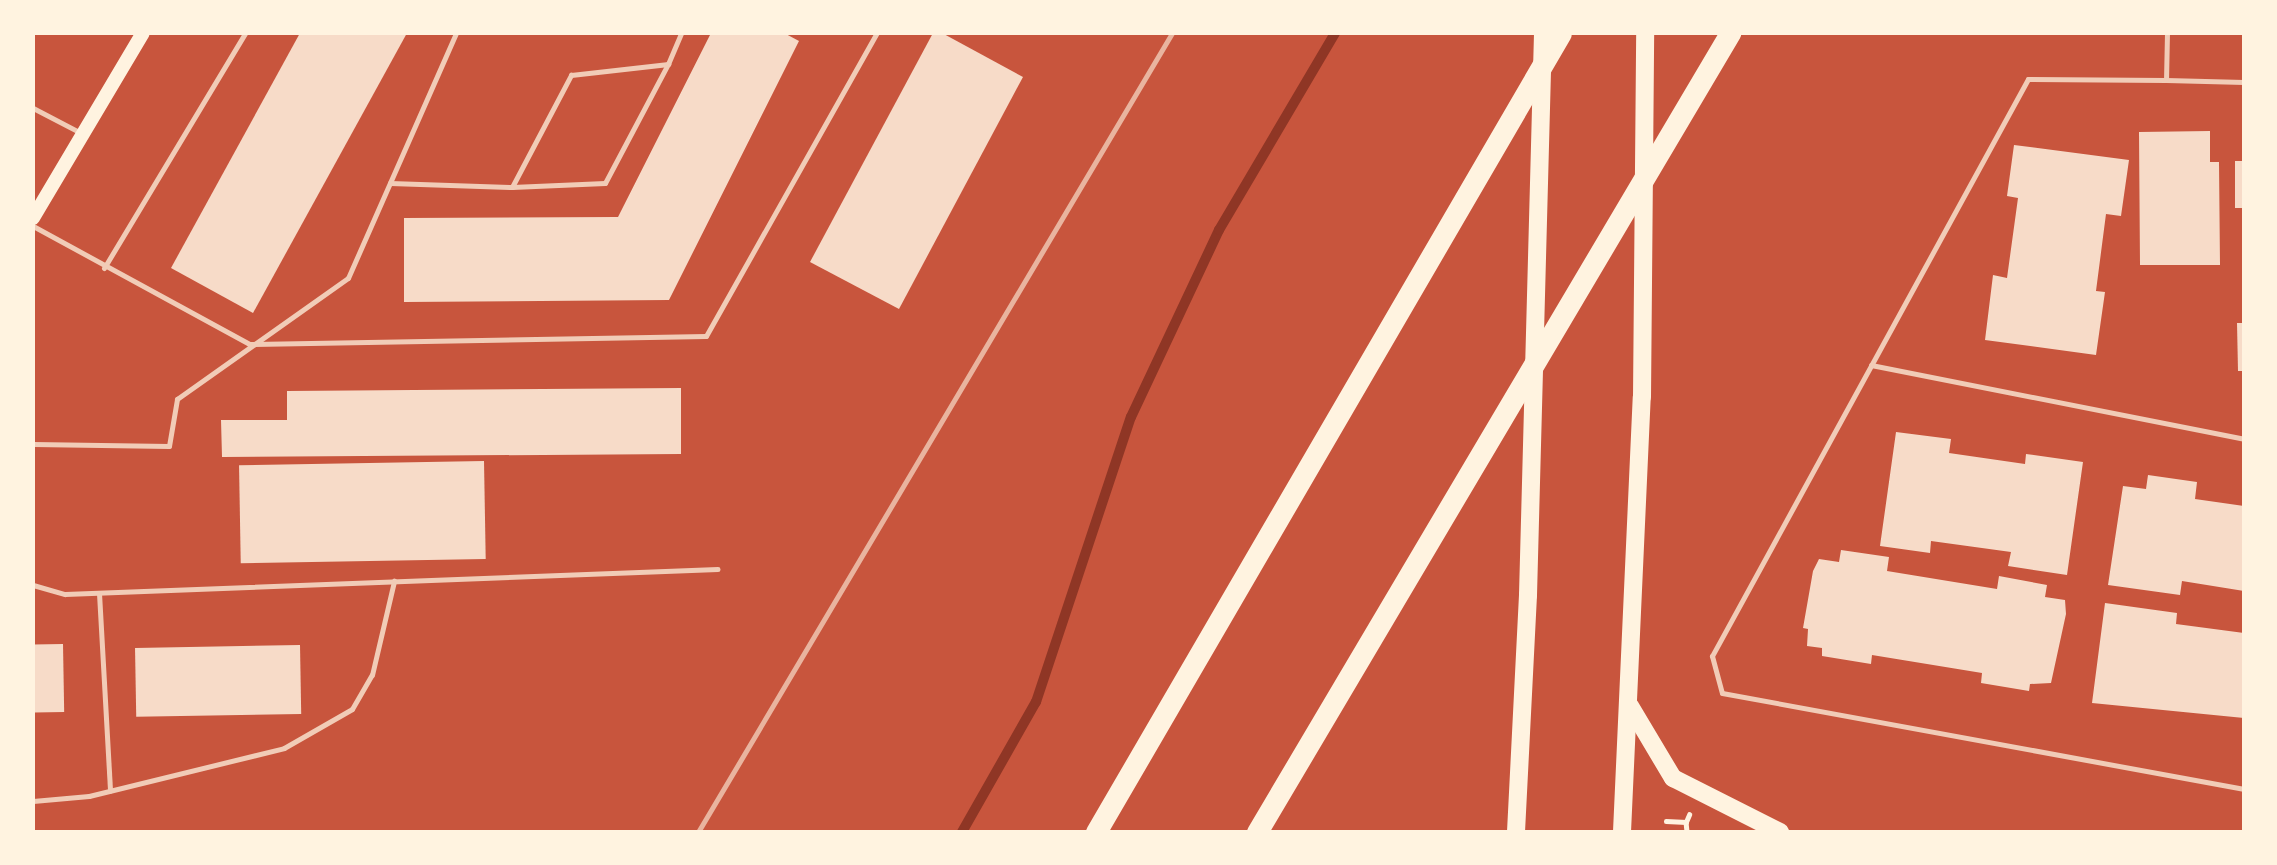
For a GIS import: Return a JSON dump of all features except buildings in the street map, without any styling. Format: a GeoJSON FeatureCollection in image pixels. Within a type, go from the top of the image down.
{"type":"FeatureCollection","features":[{"type":"Feature","properties":{"kind":"highway"},"geometry":{"type":"LineString","coordinates":[[1096,832],[1561,33]]}},
{"type":"Feature","properties":{"kind":"highway"},"geometry":{"type":"LineString","coordinates":[[1257,832],[1730,33]]}},
{"type":"Feature","properties":{"kind":"main road"},"geometry":{"type":"LineString","coordinates":[[33,218],[143,33]]}},
{"type":"Feature","properties":{"kind":"main road"},"geometry":{"type":"LineString","coordinates":[[1516,832],[1528,596],[1543,33]]}},
{"type":"Feature","properties":{"kind":"main road"},"geometry":{"type":"LineString","coordinates":[[1622,832],[1630,706],[1642,397],[1645,33]]}},
{"type":"Feature","properties":{"kind":"main road"},"geometry":{"type":"LineString","coordinates":[[1630,706],[1673,778],[1780,832]]}},
{"type":"Feature","properties":{"kind":"lane"},"geometry":{"type":"LineString","coordinates":[[104,268],[245,33]]}},
{"type":"Feature","properties":{"kind":"lane"},"geometry":{"type":"LineString","coordinates":[[33,444],[169,446],[177,399],[249,344],[348,278],[456,33]]}},
{"type":"Feature","properties":{"kind":"lane"},"geometry":{"type":"LineString","coordinates":[[390,183],[512,187],[606,183],[668,64],[681,33]]}},
{"type":"Feature","properties":{"kind":"lane"},"geometry":{"type":"LineString","coordinates":[[33,226],[104,268],[249,344],[706,336],[877,33]]}},
{"type":"Feature","properties":{"kind":"lane"},"geometry":{"type":"LineString","coordinates":[[2166,80],[2167,33]]}},
{"type":"Feature","properties":{"kind":"lane"},"geometry":{"type":"LineString","coordinates":[[512,187],[571,75],[668,64]]}},
{"type":"Feature","properties":{"kind":"lane"},"geometry":{"type":"LineString","coordinates":[[2244,82],[2028,79],[1712,656],[1722,694],[2244,789]]}},
{"type":"Feature","properties":{"kind":"lane"},"geometry":{"type":"LineString","coordinates":[[33,108],[83,134]]}},
{"type":"Feature","properties":{"kind":"lane"},"geometry":{"type":"LineString","coordinates":[[1871,365],[2244,439]]}},
{"type":"Feature","properties":{"kind":"lane"},"geometry":{"type":"LineString","coordinates":[[33,585],[65,594],[718,569]]}},
{"type":"Feature","properties":{"kind":"lane"},"geometry":{"type":"LineString","coordinates":[[33,801],[110,791],[284,747],[352,709],[372,675],[394,581]]}},
{"type":"Feature","properties":{"kind":"lane"},"geometry":{"type":"LineString","coordinates":[[99,593],[110,791]]}},
{"type":"Feature","properties":{"kind":"path"},"geometry":{"type":"LineString","coordinates":[[1687,832],[1686,822],[1694,804]]}},
{"type":"Feature","properties":{"kind":"path"},"geometry":{"type":"LineString","coordinates":[[1666,821],[1686,822]]}},
{"type":"Feature","properties":{"kind":"waterway"},"geometry":{"type":"LineString","coordinates":[[962,832],[1036,702],[1131,417],[1219,230],[1335,33]]}},
{"type":"Feature","properties":{"kind":"railway"},"geometry":{"type":"LineString","coordinates":[[698,832],[1172,33]]}}]}
